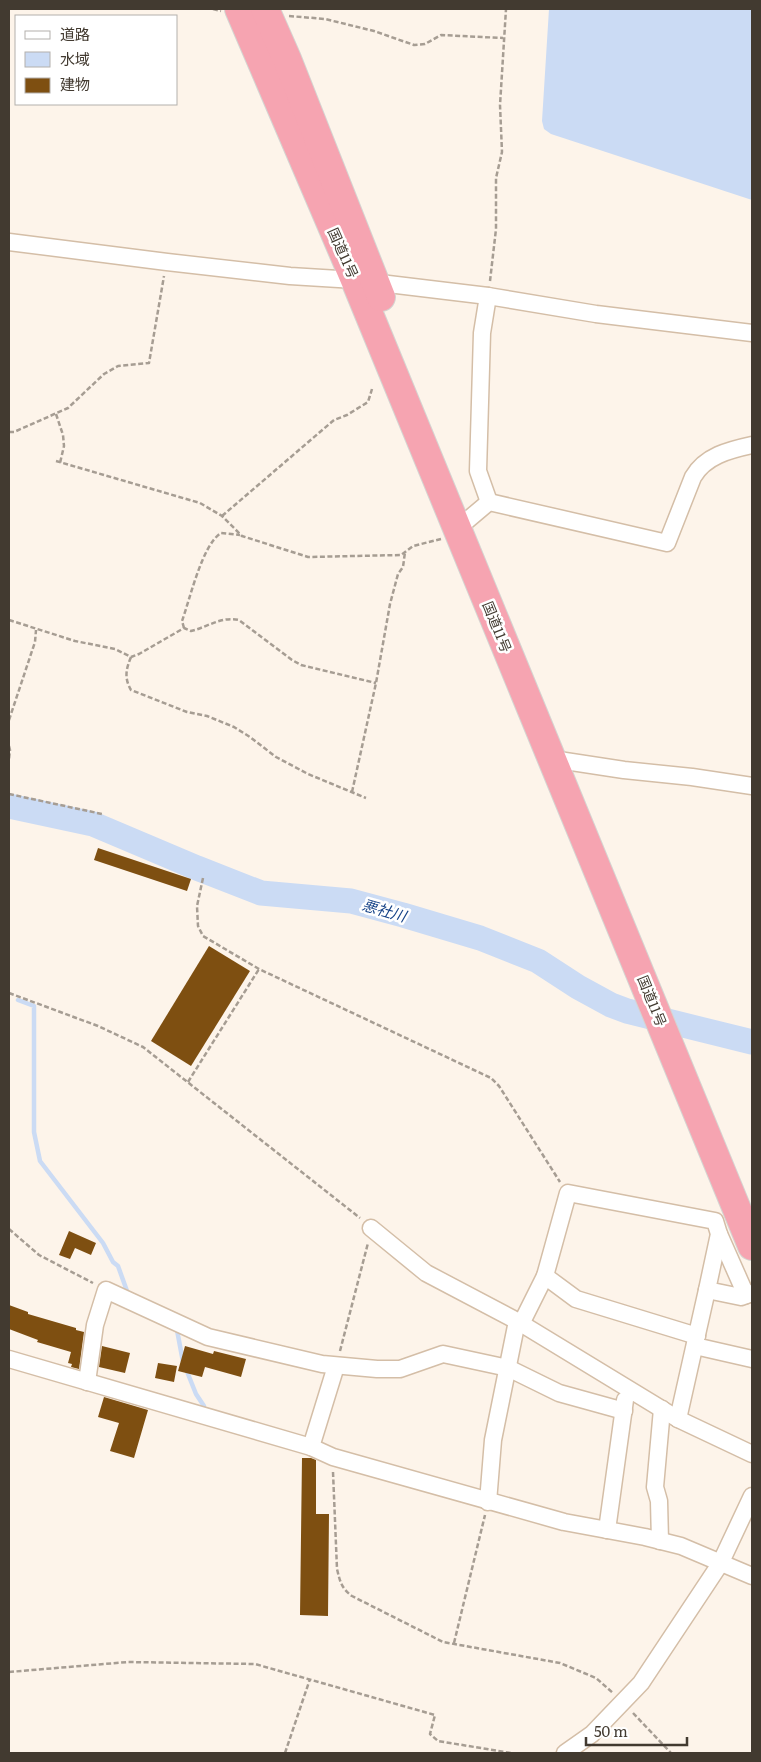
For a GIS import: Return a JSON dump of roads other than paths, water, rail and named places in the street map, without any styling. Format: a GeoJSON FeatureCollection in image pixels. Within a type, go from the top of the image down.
{"type":"FeatureCollection","features":[{"type":"Feature","properties":{"kind":"highway","name":"国道11号"},"geometry":{"type":"LineString","coordinates":[[239,9],[473,516],[562,761],[675,1035],[752,1246]]}},
{"type":"Feature","properties":{"kind":"highway","name":"国道11号"},"geometry":{"type":"LineString","coordinates":[[266,12],[294,78],[365,282]]}},
{"type":"Feature","properties":{"kind":"highway","name":"国道11号"},"geometry":{"type":"LineString","coordinates":[[675,1035],[752,1200]]}},
{"type":"Feature","properties":{"kind":"street"},"geometry":{"type":"LineString","coordinates":[[9,242],[290,276],[365,282],[488,296],[596,314],[752,333]]}},
{"type":"Feature","properties":{"kind":"street"},"geometry":{"type":"LineString","coordinates":[[488,296],[482,333],[478,471],[473,516],[667,543],[698,467],[706,460],[736,448],[752,445]]}},
{"type":"Feature","properties":{"kind":"street"},"geometry":{"type":"LineString","coordinates":[[562,761],[752,786]]}},
{"type":"Feature","properties":{"kind":"street"},"geometry":{"type":"LineString","coordinates":[[488,1502],[493,1440],[519,1323],[545,1276],[568,1193],[715,1221],[719,1234],[749,1294],[741,1297],[707,1290]]}},
{"type":"Feature","properties":{"kind":"street"},"geometry":{"type":"LineString","coordinates":[[372,1228],[426,1273],[519,1323],[678,1419],[752,1454]]}},
{"type":"Feature","properties":{"kind":"street"},"geometry":{"type":"LineString","coordinates":[[678,1419],[719,1234]]}},
{"type":"Feature","properties":{"kind":"street"},"geometry":{"type":"LineString","coordinates":[[545,1276],[576,1299],[752,1359]]}},
{"type":"Feature","properties":{"kind":"street"},"geometry":{"type":"LineString","coordinates":[[87,1382],[95,1325],[106,1290],[127,1298],[208,1337],[322,1364],[400,1368],[443,1354],[508,1368],[560,1394],[624,1411]]}},
{"type":"Feature","properties":{"kind":"street"},"geometry":{"type":"LineString","coordinates":[[9,1359],[311,1447],[333,1457],[488,1502],[564,1522],[681,1546],[752,1576]]}},
{"type":"Feature","properties":{"kind":"street"},"geometry":{"type":"LineString","coordinates":[[311,1447],[336,1366]]}},
{"type":"Feature","properties":{"kind":"street"},"geometry":{"type":"LineString","coordinates":[[607,1530],[627,1388]]}},
{"type":"Feature","properties":{"kind":"street"},"geometry":{"type":"LineString","coordinates":[[660,1541],[659,1501],[655,1487],[662,1409]]}},
{"type":"Feature","properties":{"kind":"street"},"geometry":{"type":"LineString","coordinates":[[565,1753],[592,1734],[641,1683],[720,1564],[752,1496]]}},
{"type":"Feature","properties":{"kind":"water"},"geometry":{"type":"Polygon","coordinates":[[[549,9],[752,9],[752,200],[551,134],[544,129],[542,121],[549,9]]]}},
{"type":"Feature","properties":{"kind":"waterway","name":"悪社川"},"geometry":{"type":"LineString","coordinates":[[9,806],[93,824],[261,893],[351,901],[480,938],[538,961],[578,987],[611,1005],[627,1011],[752,1042]]}},
{"type":"Feature","properties":{"kind":"waterway"},"geometry":{"type":"LineString","coordinates":[[18,1000],[34,1006],[34,1132],[40,1161],[103,1243],[113,1262],[118,1266],[127,1291]]}},
{"type":"Feature","properties":{"kind":"waterway"},"geometry":{"type":"LineString","coordinates":[[177,1330],[183,1362]]}},
{"type":"Feature","properties":{"kind":"waterway"},"geometry":{"type":"LineString","coordinates":[[186,1369],[196,1394],[204,1406]]}}]}
